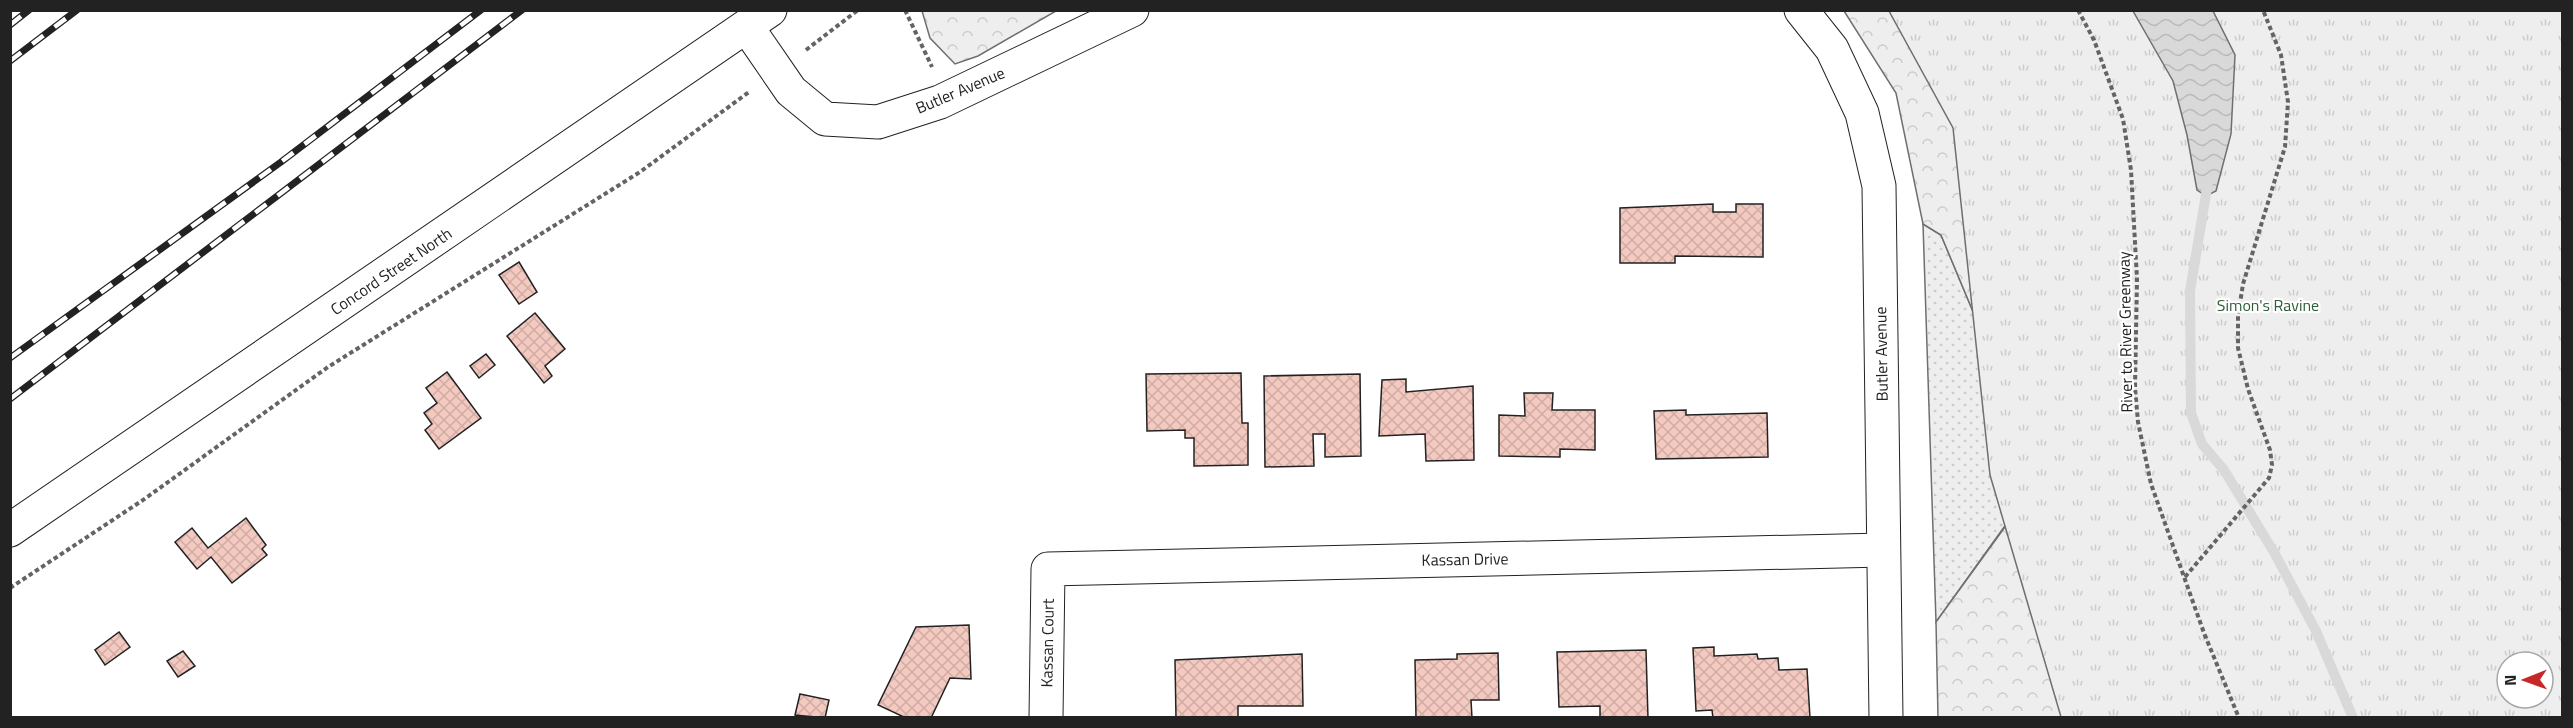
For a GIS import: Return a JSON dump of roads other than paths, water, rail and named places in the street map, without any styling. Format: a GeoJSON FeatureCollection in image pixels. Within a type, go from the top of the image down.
{"type":"FeatureCollection","features":[{"type":"Feature","properties":{"kind":"street","name":"Butler Avenue"},"geometry":{"type":"LineString","coordinates":[[759,19],[777,71],[791,91],[825,119],[878,122],[940,102],[1132,10]]}},
{"type":"Feature","properties":{"kind":"street","name":"Butler Avenue"},"geometry":{"type":"LineString","coordinates":[[1801,10],[1832,49],[1862,113],[1879,186],[1886,717]]}},
{"type":"Feature","properties":{"kind":"street","name":"Concord Street North"},"geometry":{"type":"LineString","coordinates":[[10,530],[759,19]]}},
{"type":"Feature","properties":{"kind":"street","name":"Kassan Drive"},"geometry":{"type":"LineString","coordinates":[[1048,569],[1883,550]]}},
{"type":"Feature","properties":{"kind":"street","name":"Kassan Court"},"geometry":{"type":"LineString","coordinates":[[1046,717],[1048,569]]}},
{"type":"Feature","properties":{"kind":"water"},"geometry":{"type":"Polygon","coordinates":[[[2133,11],[2213,11],[2235,55],[2231,134],[2216,191],[2206,196],[2197,190],[2187,135],[2173,81],[2133,11]]]}},
{"type":"Feature","properties":{"kind":"waterway"},"geometry":{"type":"LineString","coordinates":[[2208,182],[2190,291],[2191,413],[2202,444],[2224,470],[2275,554],[2316,631],[2353,718]]}},
{"type":"Feature","properties":{"kind":"railway"},"geometry":{"type":"LineString","coordinates":[[10,25],[29,10]]}},
{"type":"Feature","properties":{"kind":"railway"},"geometry":{"type":"LineString","coordinates":[[10,61],[77,10]]}},
{"type":"Feature","properties":{"kind":"railway"},"geometry":{"type":"LineString","coordinates":[[10,358],[281,162],[481,10]]}},
{"type":"Feature","properties":{"kind":"railway"},"geometry":{"type":"LineString","coordinates":[[10,399],[522,10]]}},
{"type":"Feature","properties":{"kind":"park label","name":"Simon's Ravine"},"geometry":{"type":"Point","coordinates":[2268,305]}}]}
